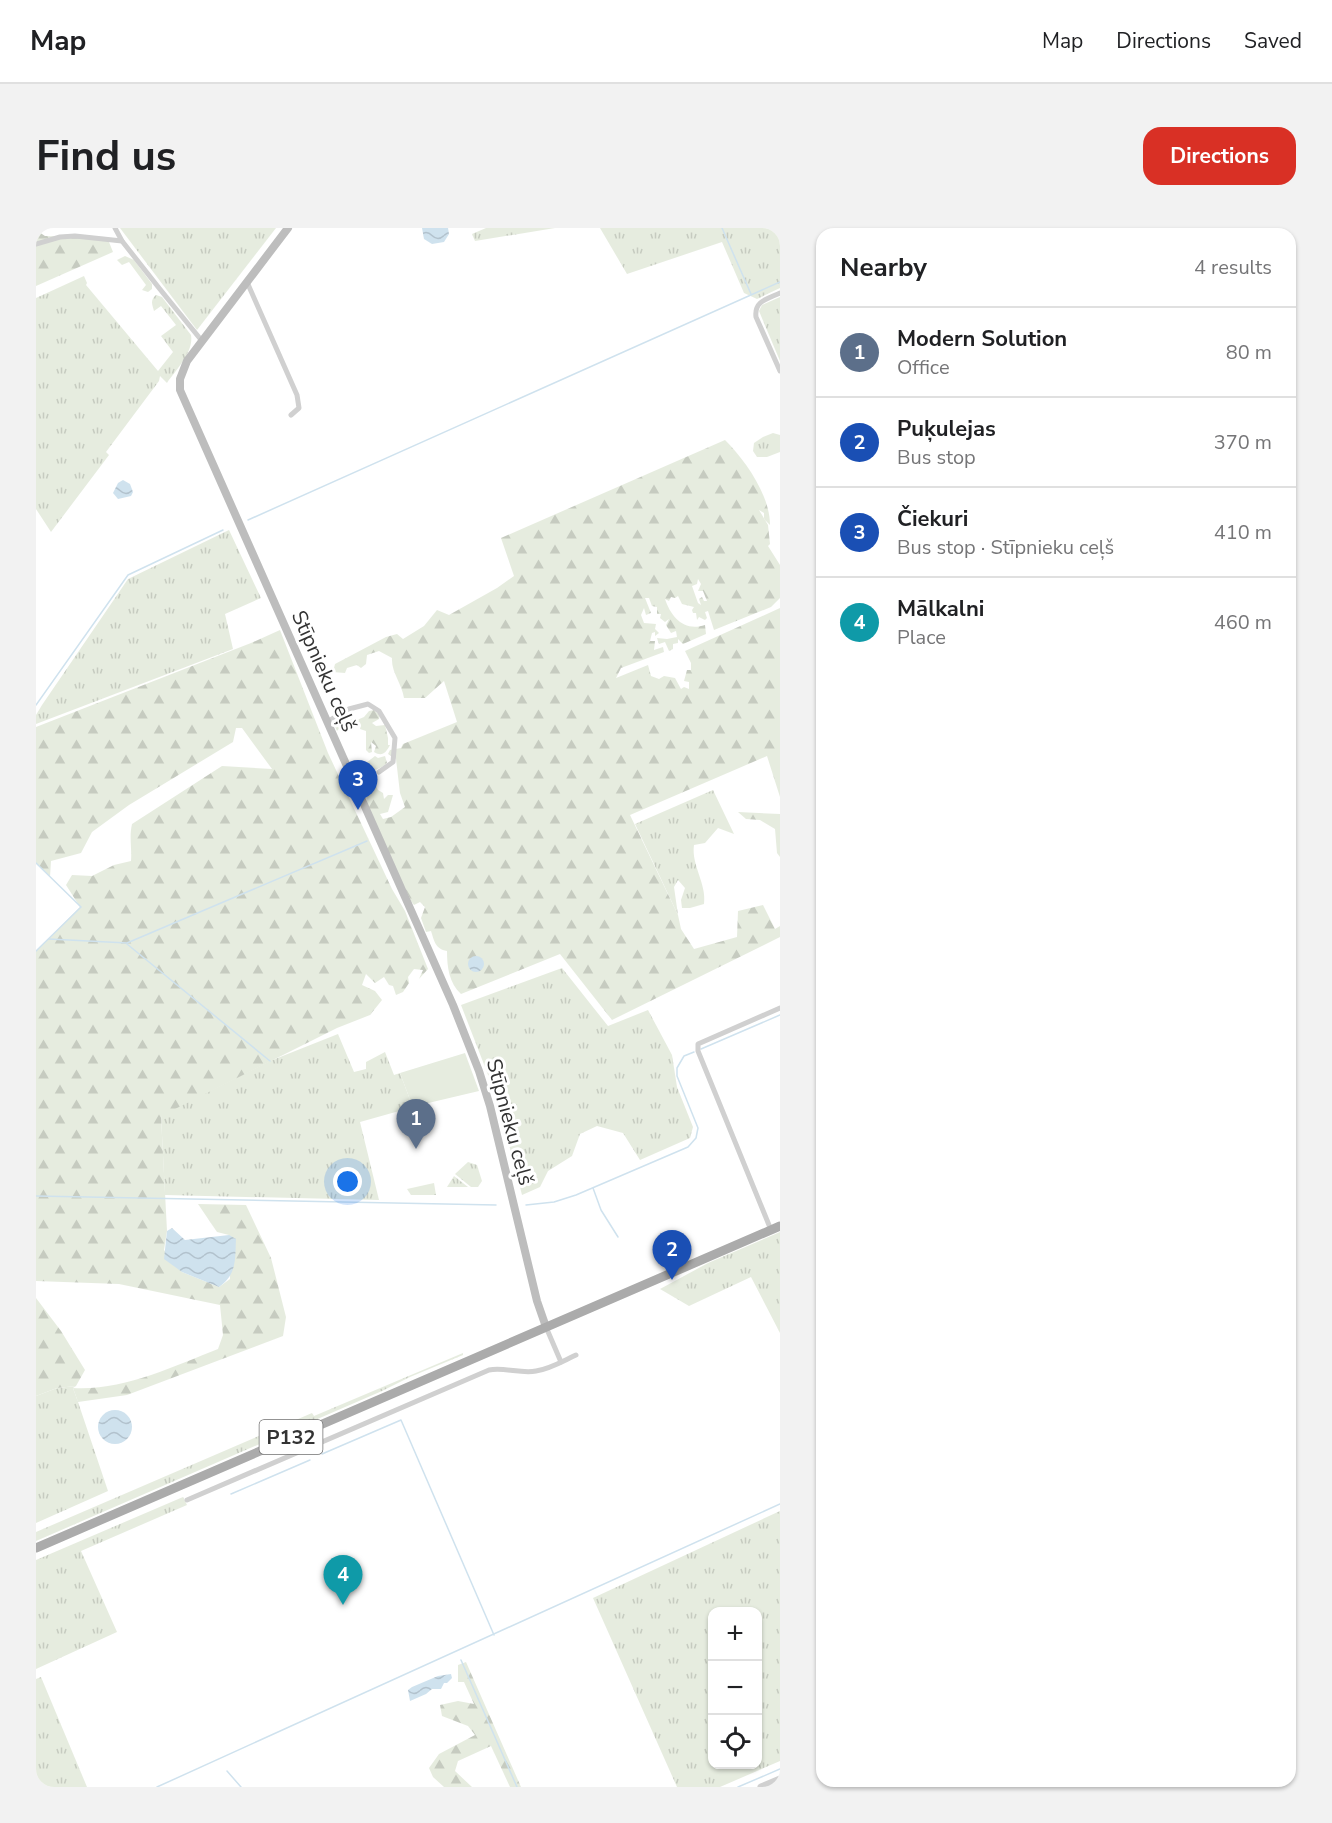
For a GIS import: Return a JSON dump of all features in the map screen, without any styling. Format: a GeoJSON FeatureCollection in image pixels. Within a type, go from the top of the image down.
{"type":"FeatureCollection","features":[{"type":"Feature","properties":{"kind":"main road","name":"Stīpnieku ceļš"},"geometry":{"type":"LineString","coordinates":[[288,228],[183,368],[180,390],[453,1005],[479,1071],[537,1301],[546,1327]]}},
{"type":"Feature","properties":{"kind":"main road","name":"P132"},"geometry":{"type":"LineString","coordinates":[[36,1548],[775,1228]]}},
{"type":"Feature","properties":{"kind":"street"},"geometry":{"type":"LineString","coordinates":[[115,228],[122,241],[202,341]]}},
{"type":"Feature","properties":{"kind":"street"},"geometry":{"type":"LineString","coordinates":[[36,244],[47,239],[75,236],[122,241]]}},
{"type":"Feature","properties":{"kind":"street"},"geometry":{"type":"LineString","coordinates":[[246,282],[297,395],[299,408],[291,415]]}},
{"type":"Feature","properties":{"kind":"street"},"geometry":{"type":"LineString","coordinates":[[780,293],[759,303],[755,310],[780,371]]}},
{"type":"Feature","properties":{"kind":"street"},"geometry":{"type":"LineString","coordinates":[[327,722],[349,708],[368,704],[379,711],[395,738],[393,762],[379,772]]}},
{"type":"Feature","properties":{"kind":"street"},"geometry":{"type":"LineString","coordinates":[[775,1228],[698,1051],[698,1044],[780,1008]]}},
{"type":"Feature","properties":{"kind":"street"},"geometry":{"type":"LineString","coordinates":[[546,1327],[561,1362]]}},
{"type":"Feature","properties":{"kind":"street"},"geometry":{"type":"LineString","coordinates":[[187,1500],[489,1370],[502,1368],[535,1372],[576,1355]]}},
{"type":"Feature","properties":{"kind":"street"},"geometry":{"type":"LineString","coordinates":[[761,1787],[780,1779]]}},
{"type":"Feature","properties":{"kind":"green space"},"geometry":{"type":"Polygon","coordinates":[[[120,228],[276,228],[197,330],[120,228]]]}},
{"type":"Feature","properties":{"kind":"green space"},"geometry":{"type":"Polygon","coordinates":[[[486,228],[555,228],[475,241],[472,234],[486,228]]]}},
{"type":"Feature","properties":{"kind":"green space"},"geometry":{"type":"Polygon","coordinates":[[[600,228],[780,228],[780,288],[757,299],[744,293],[722,242],[627,274],[600,228]]]}},
{"type":"Feature","properties":{"kind":"green space"},"geometry":{"type":"Polygon","coordinates":[[[36,230],[45,236],[107,237],[113,252],[36,286],[36,230]]]}},
{"type":"Feature","properties":{"kind":"green space"},"geometry":{"type":"Polygon","coordinates":[[[125,256],[134,260],[152,284],[152,289],[148,292],[142,290],[146,285],[129,262],[122,265],[117,260],[125,256]]]}},
{"type":"Feature","properties":{"kind":"green space"},"geometry":{"type":"Polygon","coordinates":[[[84,276],[86,285],[158,371],[173,352],[161,336],[176,325],[161,306],[154,311],[152,300],[156,295],[162,297],[191,335],[191,341],[190,348],[179,367],[167,383],[160,376],[159,381],[106,452],[109,455],[51,532],[36,509],[36,298],[84,276]]]}},
{"type":"Feature","properties":{"kind":"green space"},"geometry":{"type":"Polygon","coordinates":[[[780,297],[780,361],[759,311],[762,305],[780,297]]]}},
{"type":"Feature","properties":{"kind":"green space"},"geometry":{"type":"Polygon","coordinates":[[[773,433],[780,435],[780,452],[767,457],[757,457],[753,451],[754,443],[773,433]]]}},
{"type":"Feature","properties":{"kind":"green space"},"geometry":{"type":"Polygon","coordinates":[[[725,440],[755,479],[769,514],[770,525],[765,520],[768,525],[770,544],[768,546],[780,565],[780,598],[771,607],[714,630],[708,611],[705,612],[707,618],[705,620],[699,617],[697,620],[696,613],[692,610],[694,607],[682,604],[678,596],[671,597],[669,601],[665,599],[671,612],[679,621],[685,625],[697,627],[705,625],[706,634],[683,644],[678,639],[678,643],[673,644],[673,649],[669,651],[665,642],[659,644],[657,638],[677,637],[676,631],[671,633],[666,625],[669,619],[665,622],[660,618],[661,614],[657,614],[657,607],[652,606],[649,598],[645,598],[651,613],[646,615],[644,608],[641,615],[644,623],[656,624],[655,629],[659,633],[655,636],[655,632],[652,633],[650,641],[655,641],[654,650],[663,647],[664,652],[621,668],[616,678],[648,665],[651,676],[659,679],[664,676],[675,678],[681,689],[684,687],[689,689],[689,682],[684,681],[687,670],[691,670],[691,663],[685,651],[780,608],[780,797],[767,756],[630,815],[678,915],[681,929],[694,949],[737,937],[738,911],[763,905],[775,929],[780,926],[780,937],[612,1020],[560,954],[461,994],[449,974],[447,951],[437,946],[431,931],[426,932],[421,918],[425,907],[420,902],[414,905],[411,901],[367,808],[365,794],[356,784],[352,770],[359,763],[362,766],[375,756],[378,758],[385,756],[387,763],[362,778],[363,783],[370,786],[375,784],[383,793],[384,799],[388,795],[393,795],[388,812],[380,814],[383,819],[391,817],[405,807],[400,793],[396,759],[388,754],[390,750],[401,748],[403,744],[457,722],[444,681],[425,698],[404,698],[393,668],[392,658],[379,651],[367,655],[366,664],[361,668],[357,665],[347,668],[345,673],[333,672],[335,664],[386,637],[397,634],[403,639],[424,626],[437,610],[449,615],[514,576],[501,538],[725,440]],[[698,579],[697,584],[692,586],[698,603],[701,605],[699,599],[702,597],[704,601],[707,601],[703,591],[698,591],[701,584],[698,579]]]}},
{"type":"Feature","properties":{"kind":"green space"},"geometry":{"type":"Polygon","coordinates":[[[229,530],[261,598],[225,614],[233,649],[36,724],[36,715],[42,705],[128,579],[229,530]]]}},
{"type":"Feature","properties":{"kind":"green space"},"geometry":{"type":"Polygon","coordinates":[[[280,630],[328,753],[392,889],[405,911],[428,969],[419,979],[423,970],[414,969],[408,977],[409,983],[403,992],[396,995],[393,986],[389,985],[384,977],[375,983],[366,974],[362,985],[375,991],[382,1000],[370,1015],[337,1028],[161,1116],[167,1231],[164,1250],[182,1272],[219,1287],[230,1279],[229,1235],[217,1232],[198,1204],[246,1205],[271,1258],[286,1317],[283,1336],[127,1395],[78,1402],[73,1388],[110,1386],[165,1370],[218,1349],[223,1335],[220,1305],[119,1284],[36,1281],[36,951],[80,907],[66,885],[72,875],[92,876],[114,865],[131,861],[132,824],[222,766],[272,769],[242,728],[236,728],[233,742],[129,805],[92,832],[81,853],[51,861],[50,877],[36,863],[36,727],[280,630]]]}},
{"type":"Feature","properties":{"kind":"green space"},"geometry":{"type":"Polygon","coordinates":[[[374,710],[380,715],[379,719],[372,723],[376,726],[385,725],[388,745],[390,745],[382,754],[374,752],[376,746],[371,742],[372,752],[369,753],[366,750],[366,731],[360,729],[361,725],[357,722],[369,711],[374,710]]]}},
{"type":"Feature","properties":{"kind":"green space"},"geometry":{"type":"Polygon","coordinates":[[[350,712],[354,715],[351,725],[342,725],[337,731],[333,722],[350,712]]]}},
{"type":"Feature","properties":{"kind":"green space"},"geometry":{"type":"Polygon","coordinates":[[[713,790],[734,834],[718,828],[705,843],[694,845],[704,904],[682,908],[681,900],[685,888],[678,880],[674,887],[678,915],[635,824],[713,790]]]}},
{"type":"Feature","properties":{"kind":"green space"},"geometry":{"type":"Polygon","coordinates":[[[738,812],[780,814],[780,857],[777,853],[775,829],[760,820],[746,819],[738,812]]]}},
{"type":"Feature","properties":{"kind":"green space"},"geometry":{"type":"Polygon","coordinates":[[[562,968],[608,1026],[648,1010],[672,1055],[677,1087],[693,1127],[690,1138],[640,1160],[623,1133],[597,1126],[580,1134],[572,1156],[548,1171],[540,1187],[522,1195],[497,1098],[461,1005],[562,968]]]}},
{"type":"Feature","properties":{"kind":"green space"},"geometry":{"type":"Polygon","coordinates":[[[338,1034],[354,1072],[366,1069],[366,1062],[385,1052],[394,1075],[400,1073],[412,1105],[424,1104],[360,1122],[379,1200],[165,1195],[161,1115],[270,1061],[338,1034]]]}},
{"type":"Feature","properties":{"kind":"green space"},"geometry":{"type":"Polygon","coordinates":[[[465,1053],[479,1091],[412,1105],[400,1073],[465,1053]]]}},
{"type":"Feature","properties":{"kind":"green space"},"geometry":{"type":"Polygon","coordinates":[[[468,1162],[477,1165],[482,1181],[478,1187],[471,1187],[455,1174],[468,1162]]]}},
{"type":"Feature","properties":{"kind":"green space"},"geometry":{"type":"Polygon","coordinates":[[[454,1176],[468,1187],[447,1187],[454,1176]]]}},
{"type":"Feature","properties":{"kind":"green space"},"geometry":{"type":"Polygon","coordinates":[[[434,1183],[436,1195],[411,1195],[407,1189],[434,1183]]]}},
{"type":"Feature","properties":{"kind":"green space"},"geometry":{"type":"Polygon","coordinates":[[[780,1232],[780,1333],[751,1277],[689,1306],[660,1289],[708,1263],[780,1232]]]}},
{"type":"Feature","properties":{"kind":"green space"},"geometry":{"type":"Polygon","coordinates":[[[36,1298],[61,1331],[85,1370],[76,1386],[57,1388],[36,1396],[36,1298]]]}},
{"type":"Feature","properties":{"kind":"green space"},"geometry":{"type":"Polygon","coordinates":[[[463,1353],[463,1355],[382,1391],[36,1541],[36,1532],[312,1413],[314,1416],[463,1353]]]}},
{"type":"Feature","properties":{"kind":"green space"},"geometry":{"type":"Polygon","coordinates":[[[76,1386],[73,1388],[108,1491],[36,1523],[36,1396],[57,1388],[76,1386]]]}},
{"type":"Feature","properties":{"kind":"green space"},"geometry":{"type":"Polygon","coordinates":[[[183,1497],[187,1505],[81,1551],[117,1632],[36,1669],[36,1560],[183,1497]]]}},
{"type":"Feature","properties":{"kind":"green space"},"geometry":{"type":"Polygon","coordinates":[[[780,1511],[780,1761],[762,1769],[762,1607],[708,1607],[708,1769],[762,1769],[720,1787],[677,1787],[593,1598],[780,1511]]]}},
{"type":"Feature","properties":{"kind":"green space"},"geometry":{"type":"Polygon","coordinates":[[[466,1662],[521,1787],[510,1787],[491,1746],[458,1761],[455,1771],[472,1787],[444,1787],[433,1777],[429,1768],[439,1754],[475,1735],[468,1726],[442,1716],[440,1705],[458,1701],[474,1704],[464,1682],[458,1682],[458,1665],[466,1662]]]}},
{"type":"Feature","properties":{"kind":"green space"},"geometry":{"type":"Polygon","coordinates":[[[41,1677],[87,1787],[36,1787],[36,1679],[41,1677]]]}},
{"type":"Feature","properties":{"kind":"water"},"geometry":{"type":"Polygon","coordinates":[[[422,228],[448,228],[449,234],[444,242],[432,244],[424,239],[422,228]]]}},
{"type":"Feature","properties":{"kind":"water"},"geometry":{"type":"Polygon","coordinates":[[[123,480],[130,484],[133,492],[131,496],[118,499],[113,493],[118,483],[123,480]]]}},
{"type":"Feature","properties":{"kind":"water"},"geometry":{"type":"Polygon","coordinates":[[[476,956],[482,958],[484,964],[482,970],[476,972],[470,970],[468,964],[470,958],[476,956]]]}},
{"type":"Feature","properties":{"kind":"water"},"geometry":{"type":"Polygon","coordinates":[[[172,1228],[185,1240],[229,1235],[236,1239],[234,1266],[225,1282],[219,1287],[182,1272],[164,1259],[167,1231],[172,1228]]]}},
{"type":"Feature","properties":{"kind":"water"},"geometry":{"type":"Polygon","coordinates":[[[115,1410],[127,1415],[132,1427],[127,1439],[115,1444],[103,1439],[98,1427],[103,1415],[115,1410]]]}},
{"type":"Feature","properties":{"kind":"water"},"geometry":{"type":"Polygon","coordinates":[[[451,1674],[452,1678],[444,1683],[441,1689],[432,1689],[410,1701],[408,1690],[412,1687],[438,1676],[451,1674]]]}},
{"type":"Feature","properties":{"kind":"waterway"},"geometry":{"type":"LineString","coordinates":[[722,228],[751,294]]}},
{"type":"Feature","properties":{"kind":"waterway"},"geometry":{"type":"LineString","coordinates":[[248,520],[780,282]]}},
{"type":"Feature","properties":{"kind":"waterway"},"geometry":{"type":"LineString","coordinates":[[36,705],[128,575],[223,530]]}},
{"type":"Feature","properties":{"kind":"waterway"},"geometry":{"type":"LineString","coordinates":[[49,939],[127,943],[367,841]]}},
{"type":"Feature","properties":{"kind":"waterway"},"geometry":{"type":"LineString","coordinates":[[36,863],[81,907],[36,951]]}},
{"type":"Feature","properties":{"kind":"waterway"},"geometry":{"type":"LineString","coordinates":[[127,944],[270,1061]]}},
{"type":"Feature","properties":{"kind":"waterway"},"geometry":{"type":"LineString","coordinates":[[701,1049],[780,1015]]}},
{"type":"Feature","properties":{"kind":"waterway"},"geometry":{"type":"LineString","coordinates":[[526,1205],[554,1202],[576,1195],[688,1147],[696,1138],[698,1128],[677,1076],[677,1068],[684,1056],[694,1052]]}},
{"type":"Feature","properties":{"kind":"waterway"},"geometry":{"type":"LineString","coordinates":[[593,1188],[601,1210],[618,1237]]}},
{"type":"Feature","properties":{"kind":"waterway"},"geometry":{"type":"LineString","coordinates":[[36,1196],[496,1205]]}},
{"type":"Feature","properties":{"kind":"waterway"},"geometry":{"type":"LineString","coordinates":[[322,1454],[401,1420],[494,1635]]}},
{"type":"Feature","properties":{"kind":"waterway"},"geometry":{"type":"LineString","coordinates":[[231,1494],[310,1460]]}},
{"type":"Feature","properties":{"kind":"waterway"},"geometry":{"type":"LineString","coordinates":[[157,1787],[780,1504]]}},
{"type":"Feature","properties":{"kind":"waterway"},"geometry":{"type":"LineString","coordinates":[[461,1660],[517,1787]]}},
{"type":"Feature","properties":{"kind":"waterway"},"geometry":{"type":"LineString","coordinates":[[738,1787],[780,1769]]}},
{"type":"Feature","properties":{"kind":"waterway"},"geometry":{"type":"LineString","coordinates":[[227,1771],[241,1787]]}},
{"type":"Feature","properties":{"kind":"place","name":"Čiekuri"},"geometry":{"type":"Point","coordinates":[358,810]}},
{"type":"Feature","properties":{"kind":"place","name":"Modern Solution"},"geometry":{"type":"Point","coordinates":[416,1149]}},
{"type":"Feature","properties":{"kind":"place","name":"Puķulejas"},"geometry":{"type":"Point","coordinates":[672,1280]}},
{"type":"Feature","properties":{"kind":"place","name":"Mālkalni"},"geometry":{"type":"Point","coordinates":[343,1605]}}]}
